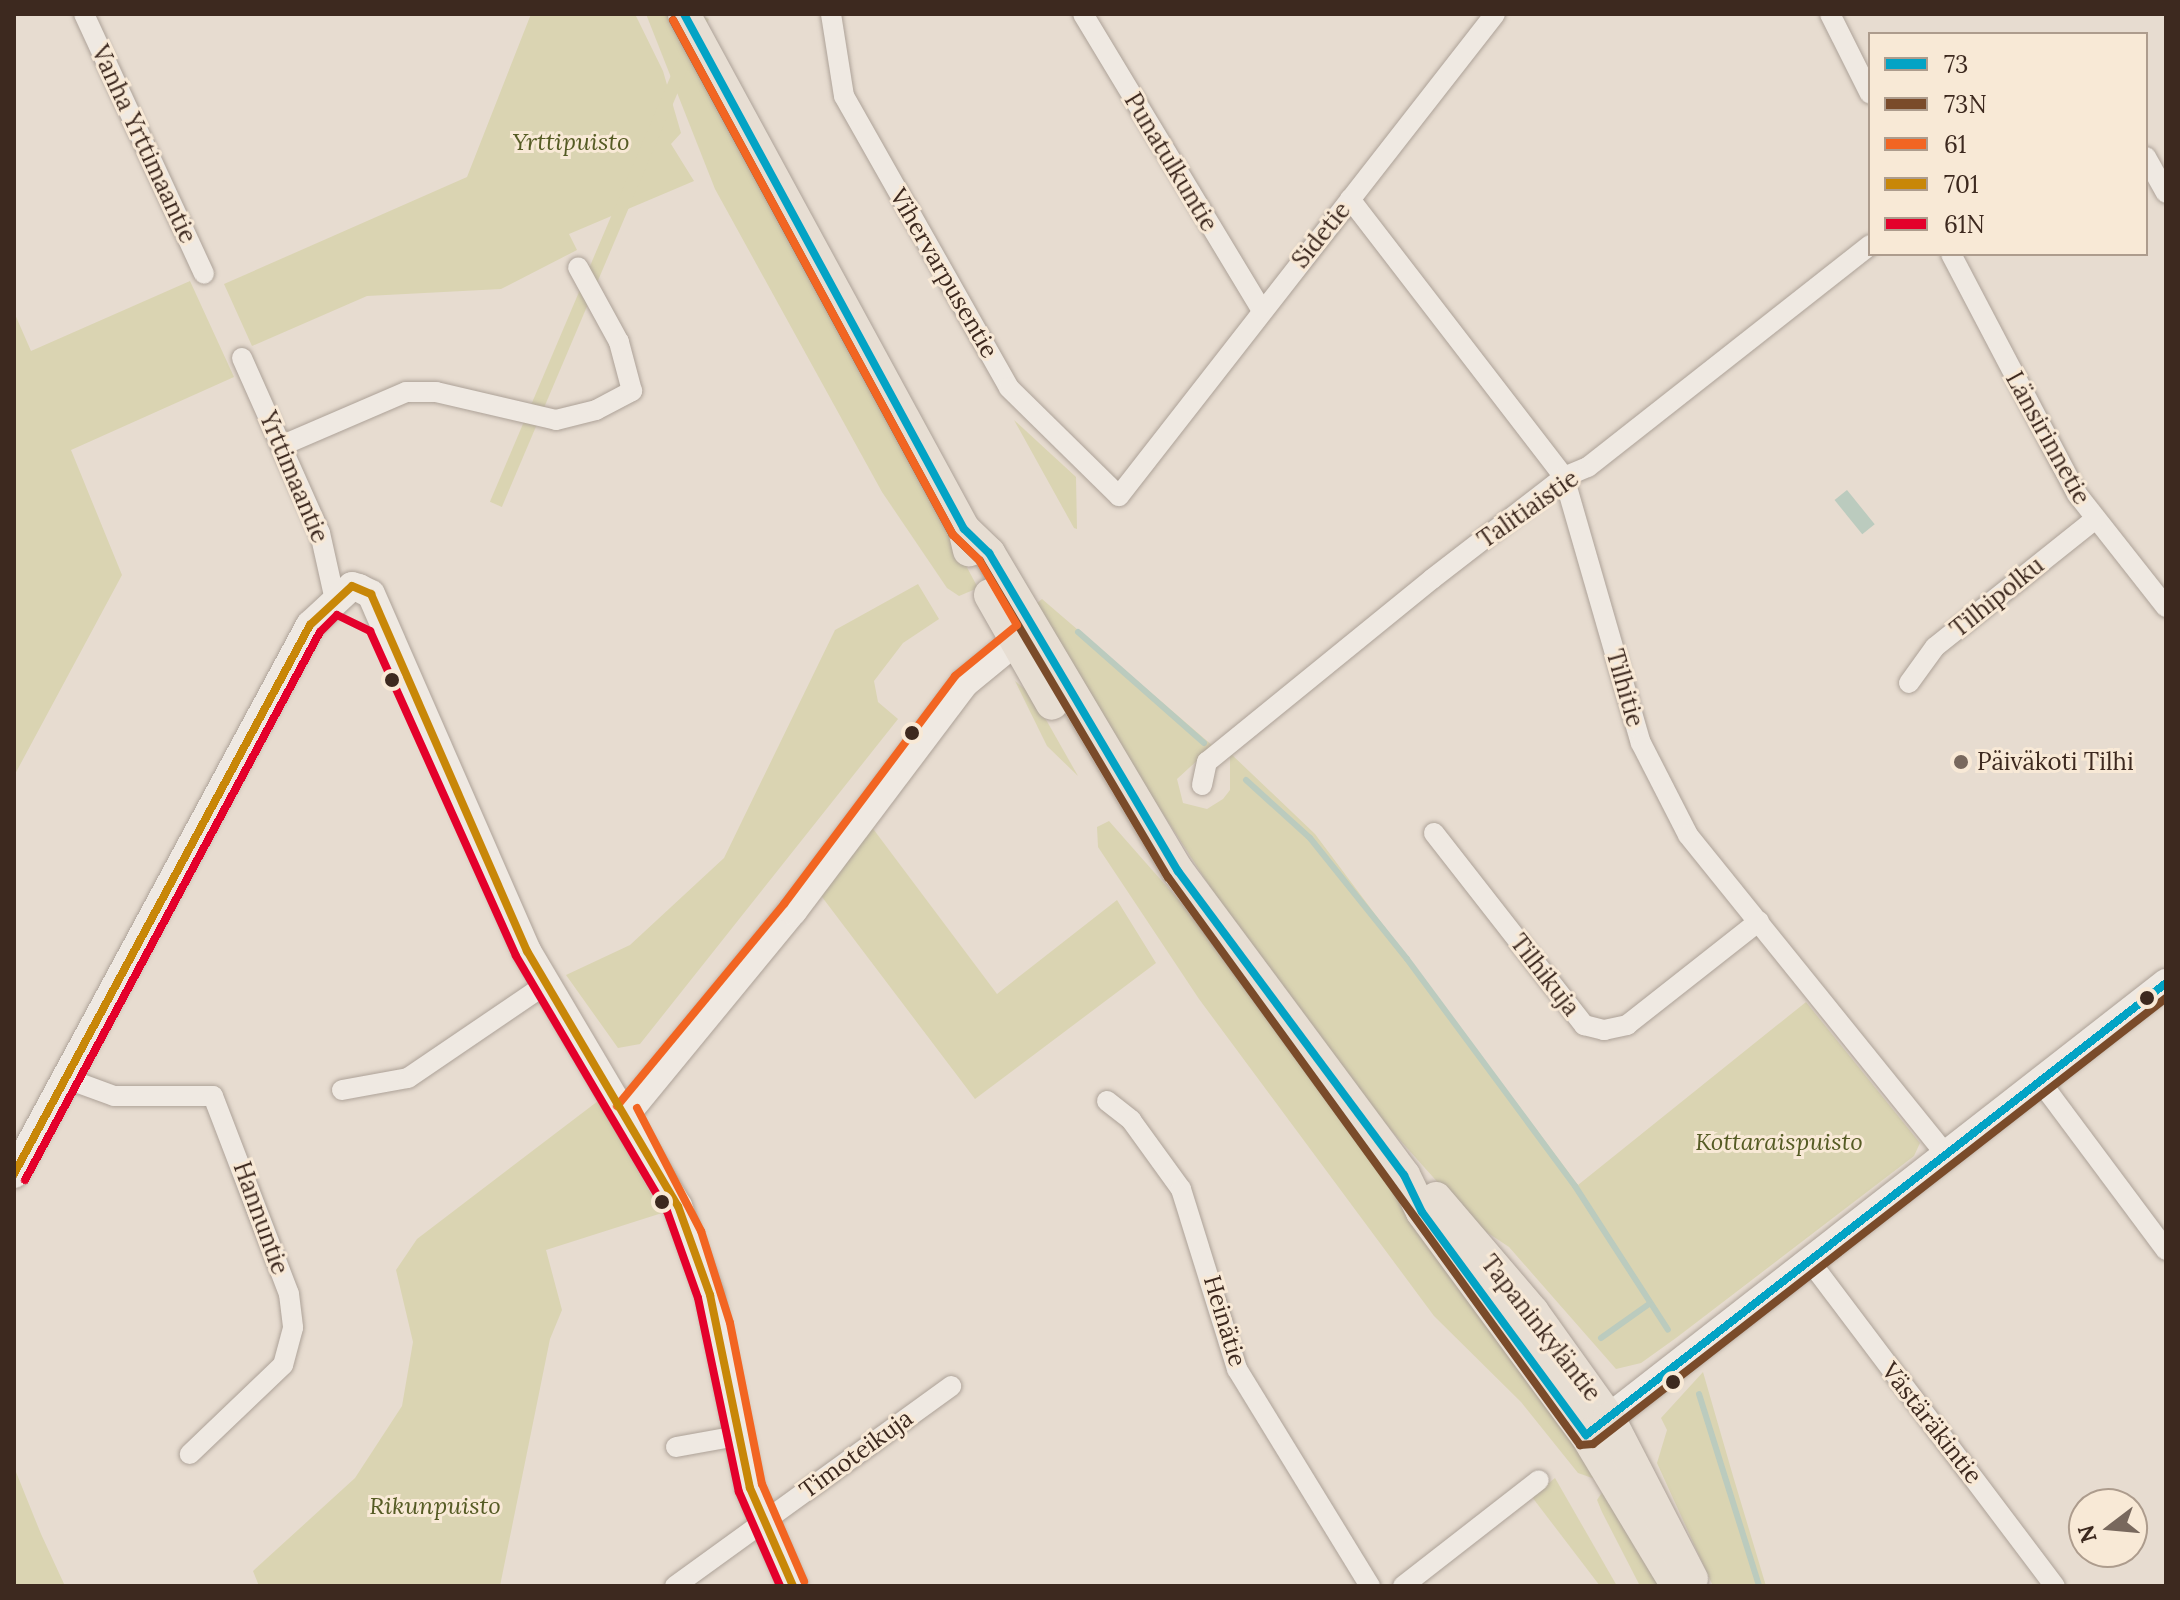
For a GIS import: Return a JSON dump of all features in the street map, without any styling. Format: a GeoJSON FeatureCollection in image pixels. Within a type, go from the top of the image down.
{"type":"FeatureCollection","features":[{"type":"Feature","properties":{"kind":"main road","name":"Tapaninkyläntie"},"geometry":{"type":"LineString","coordinates":[[684,14],[964,529],[989,553],[1022,634],[1178,871],[1404,1175],[1434,1196],[1533,1312],[1598,1426],[1677,1586]]}},
{"type":"Feature","properties":{"kind":"main road","name":"Tapaninkyläntie"},"geometry":{"type":"LineString","coordinates":[[1598,1426],[1663,1512],[1695,1586]]}},
{"type":"Feature","properties":{"kind":"street","name":"Vanha Yrttimaantie"},"geometry":{"type":"LineString","coordinates":[[84,14],[204,274]]}},
{"type":"Feature","properties":{"kind":"street","name":"Vihervarpusentie"},"geometry":{"type":"LineString","coordinates":[[831,14],[844,96],[1009,388],[1119,496]]}},
{"type":"Feature","properties":{"kind":"street","name":"Punatulkuntie"},"geometry":{"type":"LineString","coordinates":[[1083,14],[1261,309]]}},
{"type":"Feature","properties":{"kind":"street","name":"Sidetie"},"geometry":{"type":"LineString","coordinates":[[1119,496],[1261,309],[1495,14]]}},
{"type":"Feature","properties":{"kind":"street"},"geometry":{"type":"LineString","coordinates":[[1830,14],[1868,90]]}},
{"type":"Feature","properties":{"kind":"street"},"geometry":{"type":"LineString","coordinates":[[2148,160],[2164,185]]}},
{"type":"Feature","properties":{"kind":"street","name":"Tilhitie"},"geometry":{"type":"LineString","coordinates":[[1350,199],[1564,477],[1641,743],[1688,835],[1945,1154]]}},
{"type":"Feature","properties":{"kind":"street","name":"Talitiaistie"},"geometry":{"type":"LineString","coordinates":[[1202,785],[1207,762],[1564,477],[1588,467],[1868,247]]}},
{"type":"Feature","properties":{"kind":"street","name":"Länsirinnetie"},"geometry":{"type":"LineString","coordinates":[[1952,256],[2094,520],[2166,607]]}},
{"type":"Feature","properties":{"kind":"street"},"geometry":{"type":"LineString","coordinates":[[283,445],[406,392],[436,392],[556,420],[596,410],[632,391],[619,342],[578,267]]}},
{"type":"Feature","properties":{"kind":"street","name":"Yrttimaantie"},"geometry":{"type":"LineString","coordinates":[[242,358],[320,533],[335,600]]}},
{"type":"Feature","properties":{"kind":"street","name":"Tilhipolku"},"geometry":{"type":"LineString","coordinates":[[1909,683],[1935,647],[2094,520]]}},
{"type":"Feature","properties":{"kind":"street"},"geometry":{"type":"LineString","coordinates":[[14,1174],[21,1143],[65,1078],[310,625],[352,586],[371,594],[379,622],[545,985],[670,1189],[701,1265],[737,1436],[763,1524],[793,1586]]}},
{"type":"Feature","properties":{"kind":"street"},"geometry":{"type":"LineString","coordinates":[[626,1114],[793,911],[965,683],[1022,634]]}},
{"type":"Feature","properties":{"kind":"street","name":"Tilhikuja"},"geometry":{"type":"LineString","coordinates":[[1434,833],[1584,1025],[1604,1030],[1627,1025],[1759,921]]}},
{"type":"Feature","properties":{"kind":"street"},"geometry":{"type":"LineString","coordinates":[[1598,1426],[2166,983]]}},
{"type":"Feature","properties":{"kind":"street"},"geometry":{"type":"LineString","coordinates":[[342,1090],[408,1078],[545,985]]}},
{"type":"Feature","properties":{"kind":"street","name":"Hannuntie"},"geometry":{"type":"LineString","coordinates":[[65,1078],[114,1096],[213,1096],[289,1294],[293,1328],[283,1365],[190,1454]]}},
{"type":"Feature","properties":{"kind":"street"},"geometry":{"type":"LineString","coordinates":[[2040,1081],[2166,1250]]}},
{"type":"Feature","properties":{"kind":"street","name":"Heinätie"},"geometry":{"type":"LineString","coordinates":[[1107,1101],[1131,1120],[1181,1189],[1237,1369],[1370,1586]]}},
{"type":"Feature","properties":{"kind":"street","name":"Västäräkintie"},"geometry":{"type":"LineString","coordinates":[[1809,1260],[2055,1586]]}},
{"type":"Feature","properties":{"kind":"street","name":"Timoteikuja"},"geometry":{"type":"LineString","coordinates":[[675,1586],[951,1386]]}},
{"type":"Feature","properties":{"kind":"street"},"geometry":{"type":"LineString","coordinates":[[676,1447],[737,1436]]}},
{"type":"Feature","properties":{"kind":"street"},"geometry":{"type":"LineString","coordinates":[[1403,1586],[1539,1480]]}},
{"type":"Feature","properties":{"kind":"green space","name":"Yrttipuisto"},"geometry":{"type":"Polygon","coordinates":[[[531,14],[635,14],[663,71],[681,133],[671,144],[694,181],[569,234],[577,250],[501,289],[367,296],[252,346],[224,284],[467,177],[531,14]]]}},
{"type":"Feature","properties":{"kind":"green space"},"geometry":{"type":"Polygon","coordinates":[[[646,14],[668,14],[678,27],[978,588],[959,596],[947,588],[882,492],[715,189],[646,14]]]}},
{"type":"Feature","properties":{"kind":"green space"},"geometry":{"type":"Polygon","coordinates":[[[697,14],[709,19],[502,507],[490,502],[697,14]]]}},
{"type":"Feature","properties":{"kind":"green space"},"geometry":{"type":"Polygon","coordinates":[[[190,281],[234,377],[71,450],[122,575],[14,776],[14,312],[31,351],[190,281]]]}},
{"type":"Feature","properties":{"kind":"green space"},"geometry":{"type":"Polygon","coordinates":[[[1014,420],[1076,477],[1077,529],[1074,528],[1014,420]]]}},
{"type":"Feature","properties":{"kind":"green space"},"geometry":{"type":"Polygon","coordinates":[[[918,584],[939,619],[903,643],[874,681],[878,702],[898,719],[640,1044],[618,1048],[566,975],[630,945],[724,858],[835,630],[918,584]]]}},
{"type":"Feature","properties":{"kind":"green space","name":"Kottaraispuisto"},"geometry":{"type":"Polygon","coordinates":[[[1042,599],[1213,746],[1177,779],[1183,803],[1207,809],[1223,799],[1230,790],[1230,753],[1315,834],[1578,1185],[1806,1002],[1920,1143],[1914,1156],[1676,1338],[1641,1363],[1616,1369],[1509,1247],[1476,1225],[1381,1119],[1239,932],[1031,608],[1042,599]]]}},
{"type":"Feature","properties":{"kind":"green space"},"geometry":{"type":"Polygon","coordinates":[[[1015,681],[1032,695],[1078,776],[1047,746],[1015,681]]]}},
{"type":"Feature","properties":{"kind":"green space"},"geometry":{"type":"Polygon","coordinates":[[[1109,821],[1183,905],[1549,1395],[1595,1479],[1578,1473],[1521,1402],[1434,1316],[1199,999],[1098,847],[1097,827],[1109,821]]]}},
{"type":"Feature","properties":{"kind":"green space"},"geometry":{"type":"Polygon","coordinates":[[[871,826],[997,994],[1117,900],[1156,963],[975,1099],[819,893],[871,826]]]}},
{"type":"Feature","properties":{"kind":"green space","name":"Rikunpuisto"},"geometry":{"type":"Polygon","coordinates":[[[598,1101],[662,1213],[546,1250],[562,1310],[550,1339],[500,1586],[259,1586],[253,1571],[355,1478],[402,1406],[413,1342],[396,1270],[417,1239],[598,1101]]]}},
{"type":"Feature","properties":{"kind":"green space"},"geometry":{"type":"Polygon","coordinates":[[[1703,1372],[1766,1586],[1713,1586],[1657,1463],[1667,1430],[1661,1418],[1703,1372]]]}},
{"type":"Feature","properties":{"kind":"green space"},"geometry":{"type":"Polygon","coordinates":[[[14,1467],[41,1534],[65,1586],[14,1586],[14,1467]]]}},
{"type":"Feature","properties":{"kind":"green space"},"geometry":{"type":"Polygon","coordinates":[[[1555,1478],[1617,1586],[1600,1586],[1532,1497],[1555,1478]]]}},
{"type":"Feature","properties":{"kind":"green space"},"geometry":{"type":"Polygon","coordinates":[[[1603,1491],[1670,1586],[1640,1586],[1597,1500],[1603,1491]]]}},
{"type":"Feature","properties":{"kind":"shaded area"},"geometry":{"type":"Polygon","coordinates":[[[1847,490],[1875,524],[1862,534],[1835,500],[1847,490]]]}},
{"type":"Feature","properties":{"kind":"waterway"},"geometry":{"type":"LineString","coordinates":[[1078,632],[1204,743]]}},
{"type":"Feature","properties":{"kind":"waterway"},"geometry":{"type":"LineString","coordinates":[[1246,780],[1310,838],[1407,959],[1575,1186],[1668,1330]]}},
{"type":"Feature","properties":{"kind":"waterway"},"geometry":{"type":"LineString","coordinates":[[1601,1338],[1649,1304]]}},
{"type":"Feature","properties":{"kind":"waterway"},"geometry":{"type":"LineString","coordinates":[[1699,1394],[1759,1586]]}},
{"type":"Feature","properties":{"kind":"transit line","name":"73"},"geometry":{"type":"LineString","coordinates":[[684,14],[964,529],[989,553],[1178,871],[1404,1175],[1422,1212],[1586,1435],[2166,983]]}},
{"type":"Feature","properties":{"kind":"transit line","name":"73N"},"geometry":{"type":"LineString","coordinates":[[673,20],[953,535],[980,561],[1168,877],[1580,1445],[1593,1444],[2166,998]]}},
{"type":"Feature","properties":{"kind":"transit line","name":"61"},"geometry":{"type":"LineString","coordinates":[[617,1106],[784,904],[955,676],[1017,625],[979,560],[953,535],[673,20]]}},
{"type":"Feature","properties":{"kind":"transit line","name":"701"},"geometry":{"type":"LineString","coordinates":[[14,1174],[310,625],[352,586],[371,594],[527,951],[678,1206],[710,1295],[750,1488],[793,1586]]}},
{"type":"Feature","properties":{"kind":"transit line","name":"61N"},"geometry":{"type":"LineString","coordinates":[[25,1180],[320,632],[337,615],[370,631],[516,956],[667,1211],[698,1298],[739,1492],[780,1586]]}},
{"type":"Feature","properties":{"kind":"transit line","name":"61"},"geometry":{"type":"LineString","coordinates":[[637,1108],[701,1231],[730,1323],[762,1484],[804,1581]]}},
{"type":"Feature","properties":{"kind":"place","name":"Päiväkoti Tilhi"},"geometry":{"type":"Point","coordinates":[1961,762]}}]}
